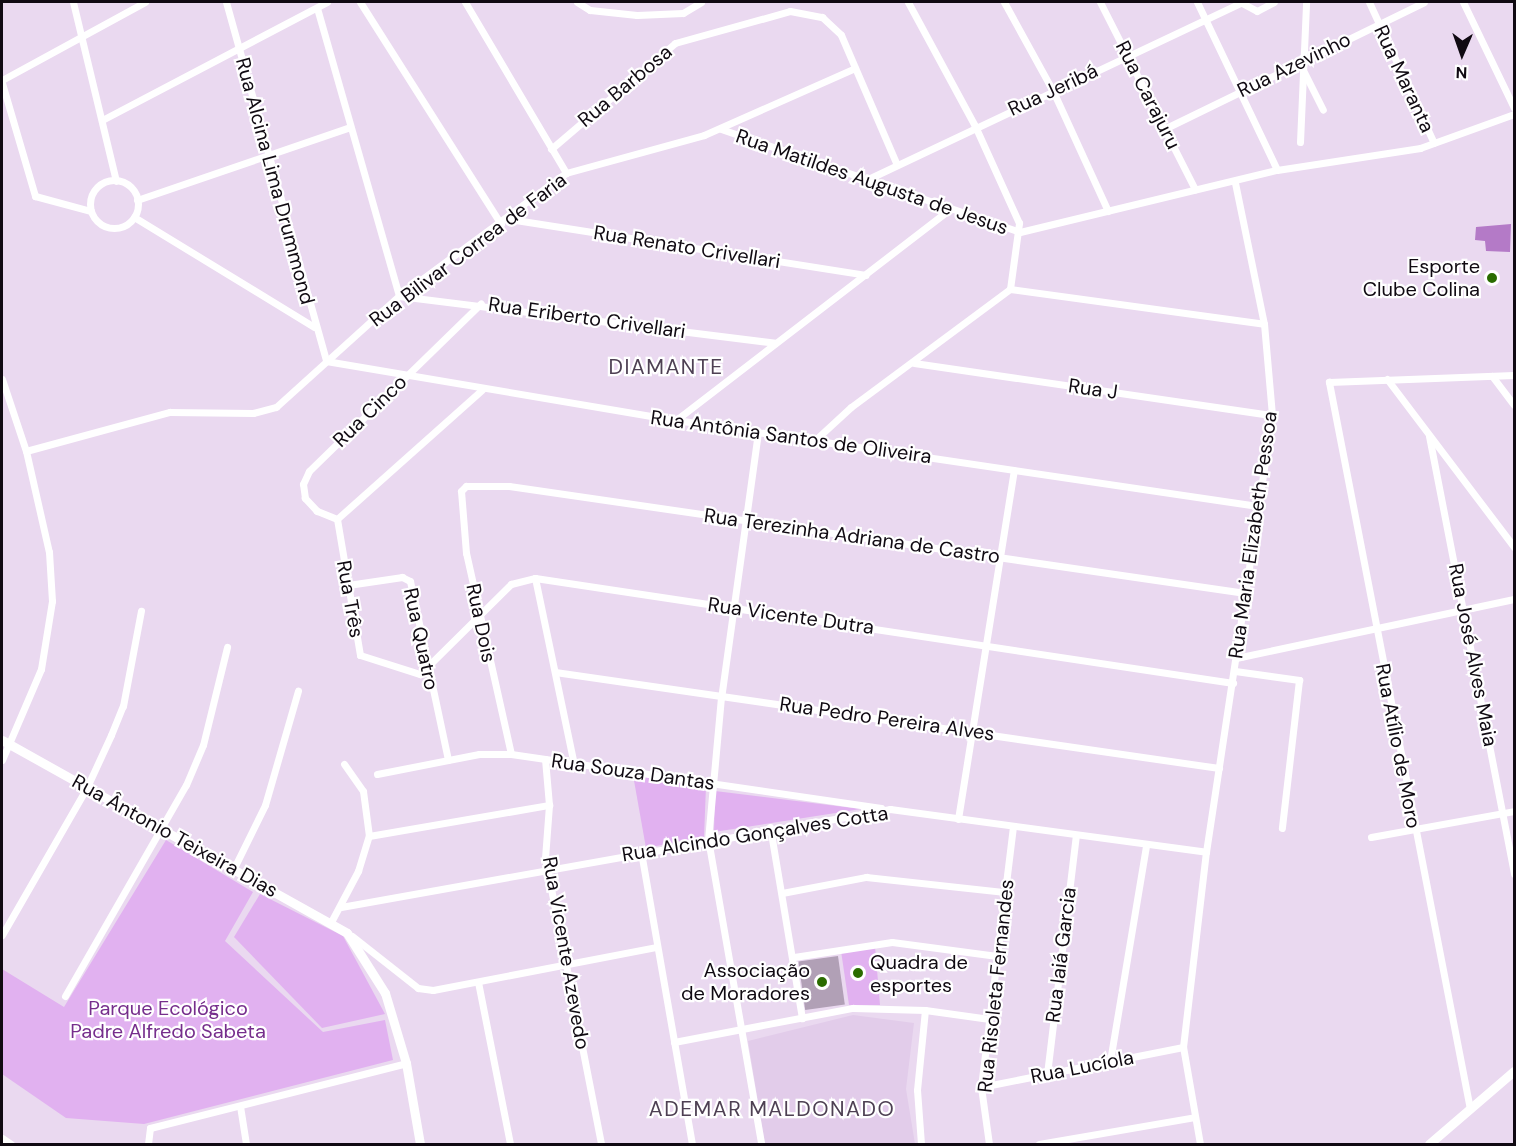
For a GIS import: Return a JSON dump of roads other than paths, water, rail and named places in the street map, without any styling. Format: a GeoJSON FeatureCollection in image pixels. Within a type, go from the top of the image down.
{"type":"FeatureCollection","features":[{"type":"Feature","properties":{"kind":"main road","name":"Rua Ântonio Teixeira Dias"},"geometry":{"type":"LineString","coordinates":[[6,742],[347,933]]}},
{"type":"Feature","properties":{"kind":"main road"},"geometry":{"type":"LineString","coordinates":[[347,933],[385,993],[406,1063],[420,1144]]}},
{"type":"Feature","properties":{"kind":"main road"},"geometry":{"type":"LineString","coordinates":[[1429,1144],[1515,1071]]}},
{"type":"Feature","properties":{"kind":"street"},"geometry":{"type":"LineString","coordinates":[[73,2],[104,119],[116,181]]}},
{"type":"Feature","properties":{"kind":"street"},"geometry":{"type":"LineString","coordinates":[[91,211],[95,189],[116,181],[130,187],[138,200],[134,218],[122,227],[107,227],[91,211],[35,196],[2,81],[145,2]]}},
{"type":"Feature","properties":{"kind":"street","name":"Rua Alcina Lima Drummond"},"geometry":{"type":"LineString","coordinates":[[226,2],[270,154],[314,327],[326,361]]}},
{"type":"Feature","properties":{"kind":"street"},"geometry":{"type":"LineString","coordinates":[[104,119],[327,2]]}},
{"type":"Feature","properties":{"kind":"street"},"geometry":{"type":"LineString","coordinates":[[360,2],[501,224]]}},
{"type":"Feature","properties":{"kind":"street"},"geometry":{"type":"LineString","coordinates":[[465,2],[566,174]]}},
{"type":"Feature","properties":{"kind":"street"},"geometry":{"type":"LineString","coordinates":[[577,2],[590,10],[614,14],[676,14],[701,2]]}},
{"type":"Feature","properties":{"kind":"street"},"geometry":{"type":"LineString","coordinates":[[814,441],[851,407],[914,363],[1010,289],[1020,232],[975,126],[908,2]]}},
{"type":"Feature","properties":{"kind":"street"},"geometry":{"type":"LineString","coordinates":[[1004,2],[1053,92],[1108,211]]}},
{"type":"Feature","properties":{"kind":"street","name":"Rua Carajuru"},"geometry":{"type":"LineString","coordinates":[[1100,2],[1196,189]]}},
{"type":"Feature","properties":{"kind":"street"},"geometry":{"type":"LineString","coordinates":[[1197,2],[1242,91],[1278,170]]}},
{"type":"Feature","properties":{"kind":"street"},"geometry":{"type":"LineString","coordinates":[[1241,2],[1257,11],[1274,2]]}},
{"type":"Feature","properties":{"kind":"street","name":"Rua Jeribá"},"geometry":{"type":"LineString","coordinates":[[866,180],[896,163],[1053,92],[1241,2]]}},
{"type":"Feature","properties":{"kind":"street"},"geometry":{"type":"LineString","coordinates":[[1299,142],[1306,2]]}},
{"type":"Feature","properties":{"kind":"street","name":"Rua Maranta"},"geometry":{"type":"LineString","coordinates":[[1369,2],[1434,143],[1515,114]]}},
{"type":"Feature","properties":{"kind":"street","name":"Rua Azevinho"},"geometry":{"type":"LineString","coordinates":[[1164,129],[1424,2]]}},
{"type":"Feature","properties":{"kind":"street"},"geometry":{"type":"LineString","coordinates":[[1463,2],[1515,108]]}},
{"type":"Feature","properties":{"kind":"street"},"geometry":{"type":"LineString","coordinates":[[317,8],[399,296]]}},
{"type":"Feature","properties":{"kind":"street","name":"Rua Barbosa"},"geometry":{"type":"LineString","coordinates":[[551,149],[675,44],[772,14],[808,12],[827,21],[841,35],[896,163]]}},
{"type":"Feature","properties":{"kind":"street","name":"Rua Bilivar Correa de Faria"},"geometry":{"type":"LineString","coordinates":[[26,451],[103,425],[170,412],[265,412],[399,296],[509,219],[566,174],[721,129],[855,69]]}},
{"type":"Feature","properties":{"kind":"street"},"geometry":{"type":"LineString","coordinates":[[1304,71],[1323,110]]}},
{"type":"Feature","properties":{"kind":"street"},"geometry":{"type":"LineString","coordinates":[[138,200],[350,127]]}},
{"type":"Feature","properties":{"kind":"street","name":"Rua Matildes Augusta de Jesus"},"geometry":{"type":"LineString","coordinates":[[721,129],[949,210],[1020,232],[1196,189],[1235,183],[1278,170],[1434,143]]}},
{"type":"Feature","properties":{"kind":"street","name":"Rua Maria Elizabeth Pessoa"},"geometry":{"type":"LineString","coordinates":[[1200,1144],[1183,1047],[1206,852],[1272,415],[1264,324],[1235,183]]}},
{"type":"Feature","properties":{"kind":"street"},"geometry":{"type":"LineString","coordinates":[[676,420],[949,210]]}},
{"type":"Feature","properties":{"kind":"street"},"geometry":{"type":"LineString","coordinates":[[134,218],[314,327]]}},
{"type":"Feature","properties":{"kind":"street","name":"Rua Renato Crivellari"},"geometry":{"type":"LineString","coordinates":[[509,219],[866,275]]}},
{"type":"Feature","properties":{"kind":"street"},"geometry":{"type":"LineString","coordinates":[[1010,289],[1264,324]]}},
{"type":"Feature","properties":{"kind":"street","name":"Rua Eriberto Crivellari"},"geometry":{"type":"LineString","coordinates":[[399,296],[481,303],[774,343]]}},
{"type":"Feature","properties":{"kind":"street","name":"Rua Cinco"},"geometry":{"type":"LineString","coordinates":[[337,519],[317,511],[305,498],[303,484],[320,460],[481,303]]}},
{"type":"Feature","properties":{"kind":"street","name":"Rua Antônia Santos de Oliveira"},"geometry":{"type":"LineString","coordinates":[[326,361],[482,390],[1258,506]]}},
{"type":"Feature","properties":{"kind":"street","name":"Rua J"},"geometry":{"type":"LineString","coordinates":[[914,363],[1272,415]]}},
{"type":"Feature","properties":{"kind":"street"},"geometry":{"type":"LineString","coordinates":[[1387,380],[1515,375]]}},
{"type":"Feature","properties":{"kind":"street"},"geometry":{"type":"LineString","coordinates":[[1492,376],[1515,405]]}},
{"type":"Feature","properties":{"kind":"street"},"geometry":{"type":"LineString","coordinates":[[2,379],[26,451],[49,552],[52,601],[41,669],[6,742],[2,760]]}},
{"type":"Feature","properties":{"kind":"street"},"geometry":{"type":"LineString","coordinates":[[1387,380],[1515,547]]}},
{"type":"Feature","properties":{"kind":"street","name":"Rua Atílio de Moro"},"geometry":{"type":"LineString","coordinates":[[1387,380],[1329,382],[1470,1109]]}},
{"type":"Feature","properties":{"kind":"street"},"geometry":{"type":"LineString","coordinates":[[337,519],[482,390]]}},
{"type":"Feature","properties":{"kind":"street"},"geometry":{"type":"LineString","coordinates":[[758,432],[720,697],[710,783],[708,839],[761,1144]]}},
{"type":"Feature","properties":{"kind":"street","name":"Rua José Alves Maia"},"geometry":{"type":"LineString","coordinates":[[1429,436],[1466,608],[1515,874]]}},
{"type":"Feature","properties":{"kind":"street"},"geometry":{"type":"LineString","coordinates":[[958,819],[1014,470]]}},
{"type":"Feature","properties":{"kind":"street","name":"Rua Terezinha Adriana de Castro"},"geometry":{"type":"LineString","coordinates":[[460,491],[473,485],[509,486],[1245,593]]}},
{"type":"Feature","properties":{"kind":"street","name":"Rua Dois"},"geometry":{"type":"LineString","coordinates":[[460,491],[466,553],[511,754]]}},
{"type":"Feature","properties":{"kind":"street","name":"Rua Três"},"geometry":{"type":"LineString","coordinates":[[337,519],[360,655],[426,673]]}},
{"type":"Feature","properties":{"kind":"street","name":"Rua Quatro"},"geometry":{"type":"LineString","coordinates":[[348,585],[402,577],[410,581],[426,673],[448,760]]}},
{"type":"Feature","properties":{"kind":"street"},"geometry":{"type":"LineString","coordinates":[[426,673],[511,584],[535,578],[574,764]]}},
{"type":"Feature","properties":{"kind":"street","name":"Rua Vicente Dutra"},"geometry":{"type":"LineString","coordinates":[[535,578],[1233,683]]}},
{"type":"Feature","properties":{"kind":"street"},"geometry":{"type":"LineString","coordinates":[[1236,658],[1515,599]]}},
{"type":"Feature","properties":{"kind":"street"},"geometry":{"type":"LineString","coordinates":[[2,935],[87,787],[123,706],[141,611]]}},
{"type":"Feature","properties":{"kind":"street"},"geometry":{"type":"LineString","coordinates":[[65,996],[162,830],[203,745],[227,647]]}},
{"type":"Feature","properties":{"kind":"street"},"geometry":{"type":"LineString","coordinates":[[1234,671],[1299,680],[1282,828]]}},
{"type":"Feature","properties":{"kind":"street","name":"Rua Pedro Pereira Alves"},"geometry":{"type":"LineString","coordinates":[[555,672],[720,697],[974,730],[1219,768]]}},
{"type":"Feature","properties":{"kind":"street"},"geometry":{"type":"LineString","coordinates":[[234,868],[264,805],[298,691]]}},
{"type":"Feature","properties":{"kind":"street","name":"Rua Souza Dantas"},"geometry":{"type":"LineString","coordinates":[[377,774],[448,760],[511,754],[890,809]]}},
{"type":"Feature","properties":{"kind":"street","name":"Rua Vicente Azevedo"},"geometry":{"type":"LineString","coordinates":[[545,759],[549,805],[547,868],[568,965],[601,1144]]}},
{"type":"Feature","properties":{"kind":"street"},"geometry":{"type":"LineString","coordinates":[[331,922],[340,907],[369,836],[363,790],[344,764]]}},
{"type":"Feature","properties":{"kind":"street"},"geometry":{"type":"LineString","coordinates":[[369,836],[549,805]]}},
{"type":"Feature","properties":{"kind":"street","name":"Rua Alcindo Gonçalves Cotta"},"geometry":{"type":"LineString","coordinates":[[340,907],[771,827],[890,809],[1146,846],[1206,852]]}},
{"type":"Feature","properties":{"kind":"street"},"geometry":{"type":"LineString","coordinates":[[1371,837],[1515,811]]}},
{"type":"Feature","properties":{"kind":"street"},"geometry":{"type":"LineString","coordinates":[[771,827],[794,957],[802,1018]]}},
{"type":"Feature","properties":{"kind":"street","name":"Rua Risoleta Fernandes"},"geometry":{"type":"LineString","coordinates":[[990,1144],[981,1087],[1014,828]]}},
{"type":"Feature","properties":{"kind":"street","name":"Rua Iaiá Garcia"},"geometry":{"type":"LineString","coordinates":[[1047,1074],[1076,836]]}},
{"type":"Feature","properties":{"kind":"street"},"geometry":{"type":"LineString","coordinates":[[1110,1061],[1146,846]]}},
{"type":"Feature","properties":{"kind":"street"},"geometry":{"type":"LineString","coordinates":[[641,852],[693,1144]]}},
{"type":"Feature","properties":{"kind":"street"},"geometry":{"type":"LineString","coordinates":[[782,893],[866,877],[1005,892]]}},
{"type":"Feature","properties":{"kind":"street"},"geometry":{"type":"LineString","coordinates":[[347,933],[418,988],[433,990],[657,947]]}},
{"type":"Feature","properties":{"kind":"street"},"geometry":{"type":"LineString","coordinates":[[794,957],[892,942],[997,956]]}},
{"type":"Feature","properties":{"kind":"street"},"geometry":{"type":"LineString","coordinates":[[478,982],[510,1144]]}},
{"type":"Feature","properties":{"kind":"street"},"geometry":{"type":"LineString","coordinates":[[674,1042],[853,1008],[925,1010],[989,1019]]}},
{"type":"Feature","properties":{"kind":"street"},"geometry":{"type":"LineString","coordinates":[[921,1144],[917,1089],[925,1010]]}},
{"type":"Feature","properties":{"kind":"street","name":"Rua Lucíola"},"geometry":{"type":"LineString","coordinates":[[981,1087],[1183,1047]]}},
{"type":"Feature","properties":{"kind":"street"},"geometry":{"type":"LineString","coordinates":[[148,1144],[150,1128],[406,1063]]}},
{"type":"Feature","properties":{"kind":"street"},"geometry":{"type":"LineString","coordinates":[[240,1106],[246,1144]]}},
{"type":"Feature","properties":{"kind":"street"},"geometry":{"type":"LineString","coordinates":[[1039,1144],[1195,1117]]}},
{"type":"Feature","properties":{"kind":"street"},"geometry":{"type":"LineString","coordinates":[[2,1138],[11,1144]]}},
{"type":"Feature","properties":{"kind":"place","name":"Esporte Clube Colina"},"geometry":{"type":"Point","coordinates":[1492,278]}},
{"type":"Feature","properties":{"kind":"place","name":"Quadra de esportes"},"geometry":{"type":"Point","coordinates":[858,973]}},
{"type":"Feature","properties":{"kind":"place","name":"Associação de Moradores"},"geometry":{"type":"Point","coordinates":[822,982]}},
{"type":"Feature","properties":{"kind":"district","name":"DIAMANTE"},"geometry":{"type":"Point","coordinates":[666,367]}},
{"type":"Feature","properties":{"kind":"district","name":"ADEMAR MALDONADO"},"geometry":{"type":"Point","coordinates":[772,1109]}},
{"type":"Feature","properties":{"kind":"park label","name":"Parque Ecológico Padre Alfredo Sabeta"},"geometry":{"type":"Point","coordinates":[168,1020]}}]}
